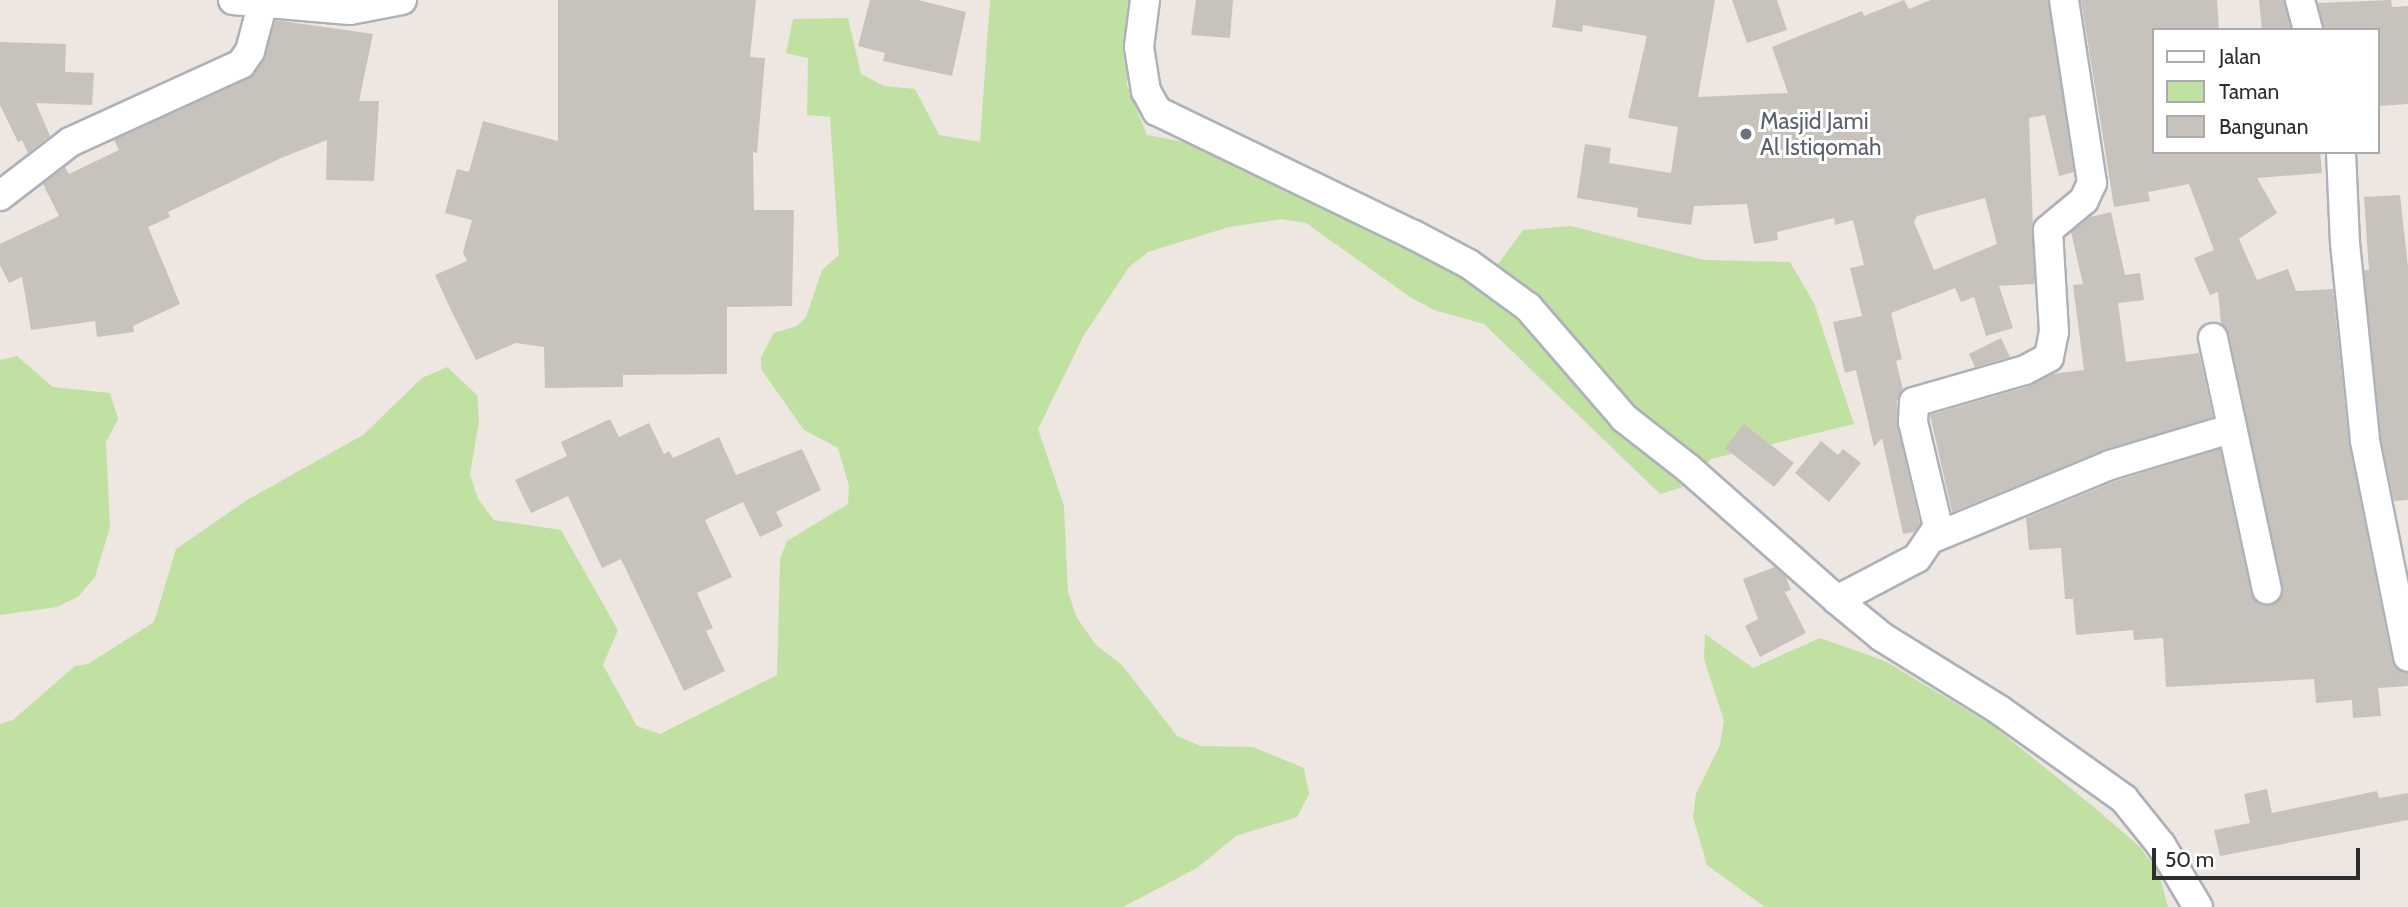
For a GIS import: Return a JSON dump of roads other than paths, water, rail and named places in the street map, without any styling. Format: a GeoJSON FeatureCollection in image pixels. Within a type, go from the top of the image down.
{"type":"FeatureCollection","features":[{"type":"Feature","properties":{"kind":"street"},"geometry":{"type":"LineString","coordinates":[[233,0],[350,10],[402,0]]}},
{"type":"Feature","properties":{"kind":"street"},"geometry":{"type":"LineString","coordinates":[[1145,0],[1139,47],[1146,91],[1157,111],[1330,192],[1469,264],[1528,307],[1624,418],[1688,468],[1837,600],[1882,637],[1998,709],[2124,799],[2161,845],[2198,907]]}},
{"type":"Feature","properties":{"kind":"street"},"geometry":{"type":"LineString","coordinates":[[1837,600],[1890,576],[1917,558],[1938,527],[1913,422],[1914,402],[2025,370],[2049,357],[2054,332],[2048,230],[2084,200],[2092,183],[2064,0]]}},
{"type":"Feature","properties":{"kind":"street"},"geometry":{"type":"LineString","coordinates":[[2300,0],[2307,28]]}},
{"type":"Feature","properties":{"kind":"street"},"geometry":{"type":"LineString","coordinates":[[0,196],[70,142],[242,64],[250,51],[263,2]]}},
{"type":"Feature","properties":{"kind":"street"},"geometry":{"type":"LineString","coordinates":[[2341,154],[2345,243],[2365,441],[2408,657]]}},
{"type":"Feature","properties":{"kind":"street"},"geometry":{"type":"LineString","coordinates":[[2213,338],[2230,429],[2267,589]]}},
{"type":"Feature","properties":{"kind":"street"},"geometry":{"type":"LineString","coordinates":[[1933,538],[2110,465],[2230,429]]}},
{"type":"Feature","properties":{"kind":"place","name":"Masjid Jami Al Istiqomah"},"geometry":{"type":"Point","coordinates":[1746,134]}}]}
